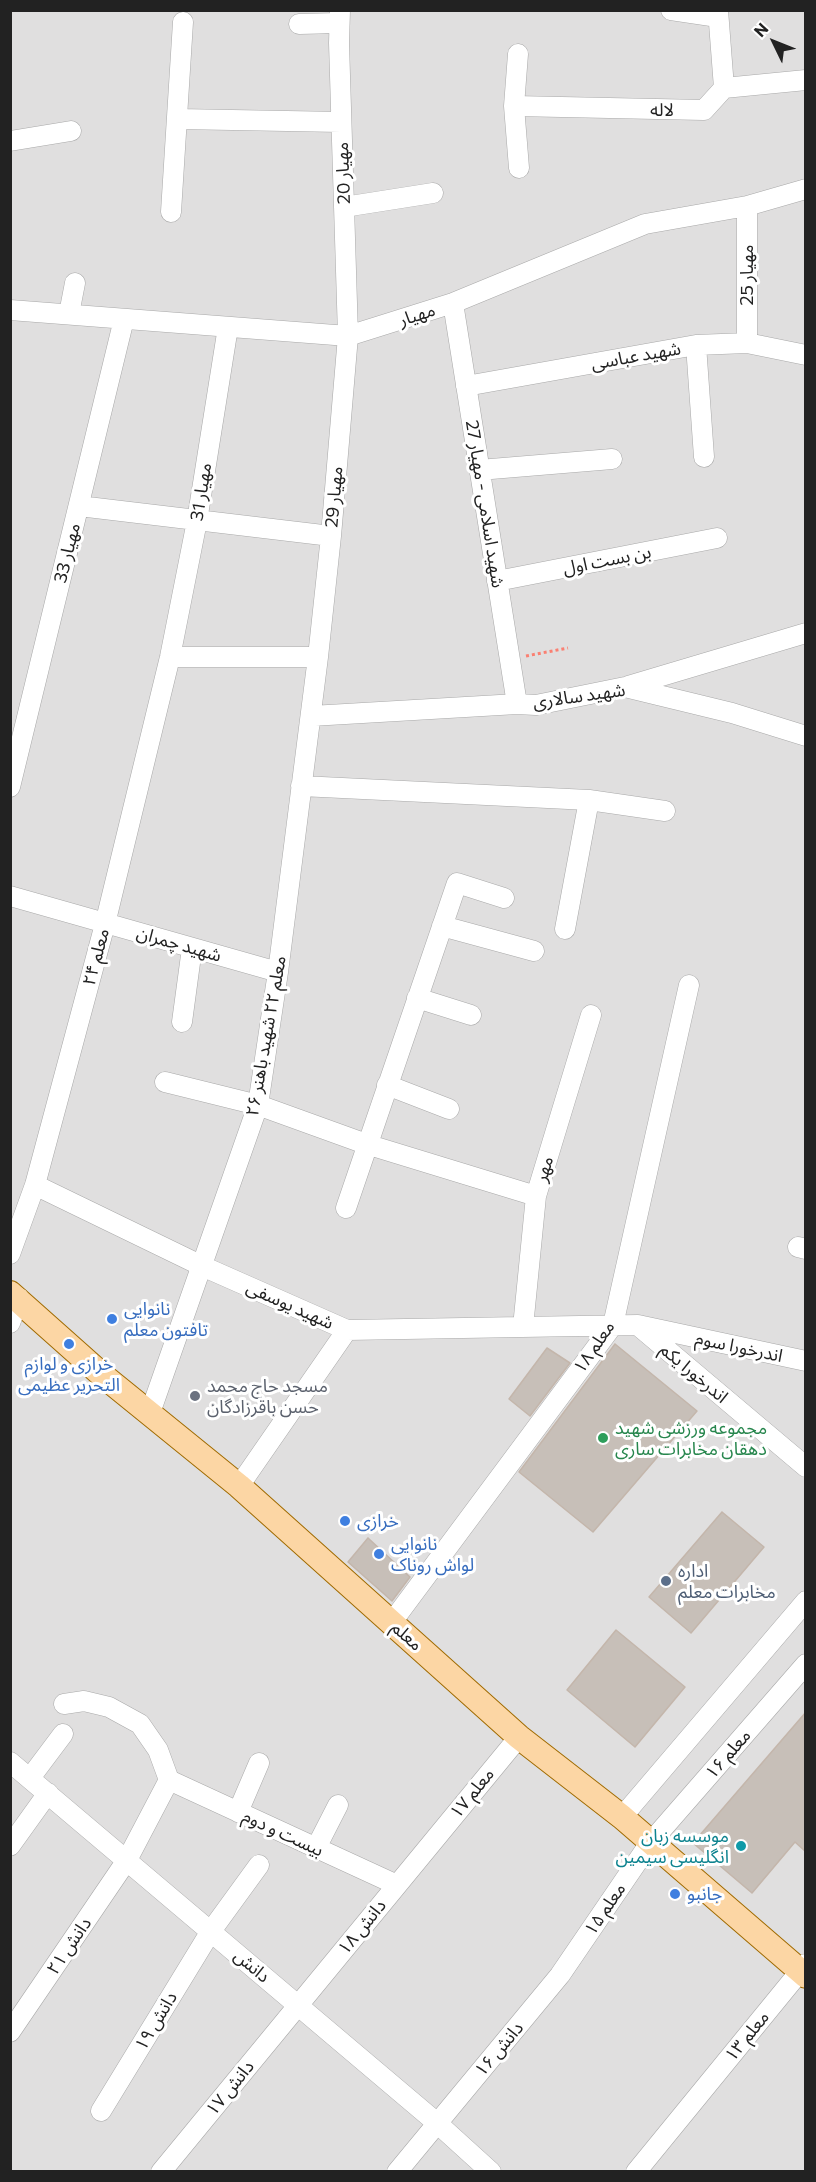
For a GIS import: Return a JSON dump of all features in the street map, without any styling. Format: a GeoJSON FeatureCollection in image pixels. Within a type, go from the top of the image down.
{"type":"FeatureCollection","features":[{"type":"Feature","properties":{"kind":"main road","name":"معلم"},"geometry":{"type":"LineString","coordinates":[[15,1295],[101,1374],[239,1486],[519,1737],[622,1817],[803,1971]]}},
{"type":"Feature","properties":{"kind":"street"},"geometry":{"type":"LineString","coordinates":[[671,10],[718,14],[724,88],[806,80]]}},
{"type":"Feature","properties":{"kind":"street"},"geometry":{"type":"LineString","coordinates":[[300,24],[340,17]]}},
{"type":"Feature","properties":{"kind":"street","name":"مهیار 20"},"geometry":{"type":"LineString","coordinates":[[340,17],[348,336]]}},
{"type":"Feature","properties":{"kind":"street"},"geometry":{"type":"LineString","coordinates":[[171,212],[183,22]]}},
{"type":"Feature","properties":{"kind":"street"},"geometry":{"type":"LineString","coordinates":[[518,54],[514,106],[519,168]]}},
{"type":"Feature","properties":{"kind":"street","name":"لاله"},"geometry":{"type":"LineString","coordinates":[[514,106],[704,110],[724,88]]}},
{"type":"Feature","properties":{"kind":"street"},"geometry":{"type":"LineString","coordinates":[[178,119],[341,122]]}},
{"type":"Feature","properties":{"kind":"street"},"geometry":{"type":"LineString","coordinates":[[10,141],[71,131]]}},
{"type":"Feature","properties":{"kind":"street","name":"مهیار"},"geometry":{"type":"LineString","coordinates":[[11,310],[348,336],[453,303],[645,224],[747,206],[806,189]]}},
{"type":"Feature","properties":{"kind":"street"},"geometry":{"type":"LineString","coordinates":[[344,207],[432,193]]}},
{"type":"Feature","properties":{"kind":"street","name":"مهیار 25"},"geometry":{"type":"LineString","coordinates":[[747,206],[747,343]]}},
{"type":"Feature","properties":{"kind":"street"},"geometry":{"type":"LineString","coordinates":[[69,314],[75,283]]}},
{"type":"Feature","properties":{"kind":"street","name":"شهید اسلامی - مهیار 27"},"geometry":{"type":"LineString","coordinates":[[453,303],[517,704]]}},
{"type":"Feature","properties":{"kind":"street","name":"مهیار 33"},"geometry":{"type":"LineString","coordinates":[[10,787],[124,319]]}},
{"type":"Feature","properties":{"kind":"street","name":"مهیار 31"},"geometry":{"type":"LineString","coordinates":[[170,657],[197,521],[228,327]]}},
{"type":"Feature","properties":{"kind":"street","name":"مهیار 29"},"geometry":{"type":"LineString","coordinates":[[311,716],[331,536],[348,336]]}},
{"type":"Feature","properties":{"kind":"street","name":"شهید عباسی"},"geometry":{"type":"LineString","coordinates":[[466,386],[696,345],[747,343],[806,355]]}},
{"type":"Feature","properties":{"kind":"street"},"geometry":{"type":"LineString","coordinates":[[696,345],[704,457]]}},
{"type":"Feature","properties":{"kind":"street"},"geometry":{"type":"LineString","coordinates":[[479,470],[612,459]]}},
{"type":"Feature","properties":{"kind":"street"},"geometry":{"type":"LineString","coordinates":[[79,506],[331,536]]}},
{"type":"Feature","properties":{"kind":"street","name":"بن بست اول"},"geometry":{"type":"LineString","coordinates":[[497,581],[717,538]]}},
{"type":"Feature","properties":{"kind":"street"},"geometry":{"type":"LineString","coordinates":[[625,687],[806,633]]}},
{"type":"Feature","properties":{"kind":"street"},"geometry":{"type":"LineString","coordinates":[[170,657],[318,657]]}},
{"type":"Feature","properties":{"kind":"street","name":"معلم ۲۴"},"geometry":{"type":"LineString","coordinates":[[10,1254],[35,1185],[105,924],[170,657]]}},
{"type":"Feature","properties":{"kind":"street","name":"شهید سالاری"},"geometry":{"type":"LineString","coordinates":[[311,716],[517,704],[536,705],[625,687],[732,713],[806,736]]}},
{"type":"Feature","properties":{"kind":"street","name":"معلم ۲۲ شهید باهنر ۲۶"},"geometry":{"type":"LineString","coordinates":[[150,1413],[258,1104],[278,972],[311,716]]}},
{"type":"Feature","properties":{"kind":"street"},"geometry":{"type":"LineString","coordinates":[[301,786],[589,800],[664,811]]}},
{"type":"Feature","properties":{"kind":"street"},"geometry":{"type":"LineString","coordinates":[[565,929],[589,800]]}},
{"type":"Feature","properties":{"kind":"street"},"geometry":{"type":"LineString","coordinates":[[345,1208],[457,883],[504,898]]}},
{"type":"Feature","properties":{"kind":"street","name":"شهید چمران"},"geometry":{"type":"LineString","coordinates":[[10,896],[278,972]]}},
{"type":"Feature","properties":{"kind":"street"},"geometry":{"type":"LineString","coordinates":[[442,926],[534,951]]}},
{"type":"Feature","properties":{"kind":"street"},"geometry":{"type":"LineString","coordinates":[[182,1022],[192,948]]}},
{"type":"Feature","properties":{"kind":"street","name":"معلم ۱۸"},"geometry":{"type":"LineString","coordinates":[[392,1622],[613,1325],[689,984]]}},
{"type":"Feature","properties":{"kind":"street"},"geometry":{"type":"LineString","coordinates":[[417,998],[471,1015]]}},
{"type":"Feature","properties":{"kind":"street","name":"مهر"},"geometry":{"type":"LineString","coordinates":[[523,1327],[536,1196],[591,1015]]}},
{"type":"Feature","properties":{"kind":"street"},"geometry":{"type":"LineString","coordinates":[[165,1082],[258,1104],[366,1144],[536,1196]]}},
{"type":"Feature","properties":{"kind":"street"},"geometry":{"type":"LineString","coordinates":[[387,1085],[449,1109]]}},
{"type":"Feature","properties":{"kind":"street","name":"شهید یوسفی"},"geometry":{"type":"LineString","coordinates":[[35,1185],[202,1266],[347,1330],[638,1325]]}},
{"type":"Feature","properties":{"kind":"street"},"geometry":{"type":"LineString","coordinates":[[10,1323],[15,1295]]}},
{"type":"Feature","properties":{"kind":"street","name":"اندرخورا سوم"},"geometry":{"type":"LineString","coordinates":[[638,1325],[806,1361]]}},
{"type":"Feature","properties":{"kind":"street","name":"اندرخورا یکم"},"geometry":{"type":"LineString","coordinates":[[638,1325],[806,1467]]}},
{"type":"Feature","properties":{"kind":"street"},"geometry":{"type":"LineString","coordinates":[[239,1486],[347,1330]]}},
{"type":"Feature","properties":{"kind":"street"},"geometry":{"type":"LineString","coordinates":[[622,1817],[806,1601]]}},
{"type":"Feature","properties":{"kind":"street","name":"معلم ۱۶"},"geometry":{"type":"LineString","coordinates":[[650,1843],[806,1664]]}},
{"type":"Feature","properties":{"kind":"street"},"geometry":{"type":"LineString","coordinates":[[64,1704],[84,1701],[109,1707],[140,1724],[158,1750],[169,1780]]}},
{"type":"Feature","properties":{"kind":"street"},"geometry":{"type":"LineString","coordinates":[[30,1778],[63,1734]]}},
{"type":"Feature","properties":{"kind":"street","name":"معلم ١٧"},"geometry":{"type":"LineString","coordinates":[[426,1850],[519,1737]]}},
{"type":"Feature","properties":{"kind":"street","name":"دانش"},"geometry":{"type":"LineString","coordinates":[[10,1762],[437,2123],[491,2172]]}},
{"type":"Feature","properties":{"kind":"street"},"geometry":{"type":"LineString","coordinates":[[238,1812],[259,1763]]}},
{"type":"Feature","properties":{"kind":"street","name":"بیست و دوم"},"geometry":{"type":"LineString","coordinates":[[169,1780],[397,1885]]}},
{"type":"Feature","properties":{"kind":"street","name":"دانش ٢١"},"geometry":{"type":"LineString","coordinates":[[10,2032],[126,1860],[169,1780]]}},
{"type":"Feature","properties":{"kind":"street"},"geometry":{"type":"LineString","coordinates":[[10,1846],[48,1793]]}},
{"type":"Feature","properties":{"kind":"street"},"geometry":{"type":"LineString","coordinates":[[316,1848],[338,1805]]}},
{"type":"Feature","properties":{"kind":"street","name":"معلم ۱۵"},"geometry":{"type":"LineString","coordinates":[[560,1975],[650,1843]]}},
{"type":"Feature","properties":{"kind":"street","name":"دانش ١٨"},"geometry":{"type":"LineString","coordinates":[[298,2005],[426,1850]]}},
{"type":"Feature","properties":{"kind":"street","name":"دانش ١٩"},"geometry":{"type":"LineString","coordinates":[[101,2111],[211,1931],[259,1865]]}},
{"type":"Feature","properties":{"kind":"street","name":"معلم ١٣"},"geometry":{"type":"LineString","coordinates":[[636,2172],[803,1971]]}},
{"type":"Feature","properties":{"kind":"street","name":"دانش ۱۶"},"geometry":{"type":"LineString","coordinates":[[396,2172],[560,1975]]}},
{"type":"Feature","properties":{"kind":"street","name":"دانش ۱۷"},"geometry":{"type":"LineString","coordinates":[[161,2172],[298,2005]]}},
{"type":"Feature","properties":{"kind":"path"},"geometry":{"type":"LineString","coordinates":[[510,659],[568,648]]}},
{"type":"Feature","properties":{"kind":"shaded area"},"geometry":{"type":"Polygon","coordinates":[[[11,11],[805,11],[805,2171],[11,2171],[11,11]]]}},
{"type":"Feature","properties":{"kind":"building","name":"مجموعه ورزشی شهید دهقان مخابرات ساری"},"geometry":{"type":"Polygon","coordinates":[[[615,1344],[697,1411],[593,1532],[519,1472],[615,1344]]]}},
{"type":"Feature","properties":{"kind":"building"},"geometry":{"type":"Polygon","coordinates":[[[547,1348],[570,1363],[530,1416],[509,1399],[547,1348]]]}},
{"type":"Feature","properties":{"kind":"building"},"geometry":{"type":"Polygon","coordinates":[[[722,1512],[764,1547],[691,1633],[649,1597],[722,1512]]]}},
{"type":"Feature","properties":{"kind":"building"},"geometry":{"type":"Polygon","coordinates":[[[368,1538],[410,1577],[392,1601],[348,1562],[368,1538]]]}},
{"type":"Feature","properties":{"kind":"building"},"geometry":{"type":"Polygon","coordinates":[[[616,1630],[685,1687],[635,1747],[567,1690],[616,1630]]]}},
{"type":"Feature","properties":{"kind":"building"},"geometry":{"type":"Polygon","coordinates":[[[806,1712],[806,1852],[795,1842],[752,1893],[693,1843],[806,1712]]]}},
{"type":"Feature","properties":{"kind":"place","name":"نانوایی تافتون معلم"},"geometry":{"type":"Point","coordinates":[112,1319]}},
{"type":"Feature","properties":{"kind":"place","name":"خرازی و لوازم التحریر عظیمی"},"geometry":{"type":"Point","coordinates":[69,1344]}},
{"type":"Feature","properties":{"kind":"place","name":"مسجد حاج محمد حسن باقرزادگان"},"geometry":{"type":"Point","coordinates":[195,1396]}},
{"type":"Feature","properties":{"kind":"place","name":"مجموعه ورزشی شهید دهقان مخابرات ساری"},"geometry":{"type":"Point","coordinates":[603,1438]}},
{"type":"Feature","properties":{"kind":"place","name":"خرازی"},"geometry":{"type":"Point","coordinates":[345,1521]}},
{"type":"Feature","properties":{"kind":"place","name":"نانوایی لواش روناک"},"geometry":{"type":"Point","coordinates":[379,1554]}},
{"type":"Feature","properties":{"kind":"place","name":"اداره مخابرات معلم"},"geometry":{"type":"Point","coordinates":[666,1581]}},
{"type":"Feature","properties":{"kind":"place","name":"موسسه زبان انگلیسی سیمین"},"geometry":{"type":"Point","coordinates":[741,1846]}},
{"type":"Feature","properties":{"kind":"place","name":"جانبو"},"geometry":{"type":"Point","coordinates":[675,1894]}}]}
